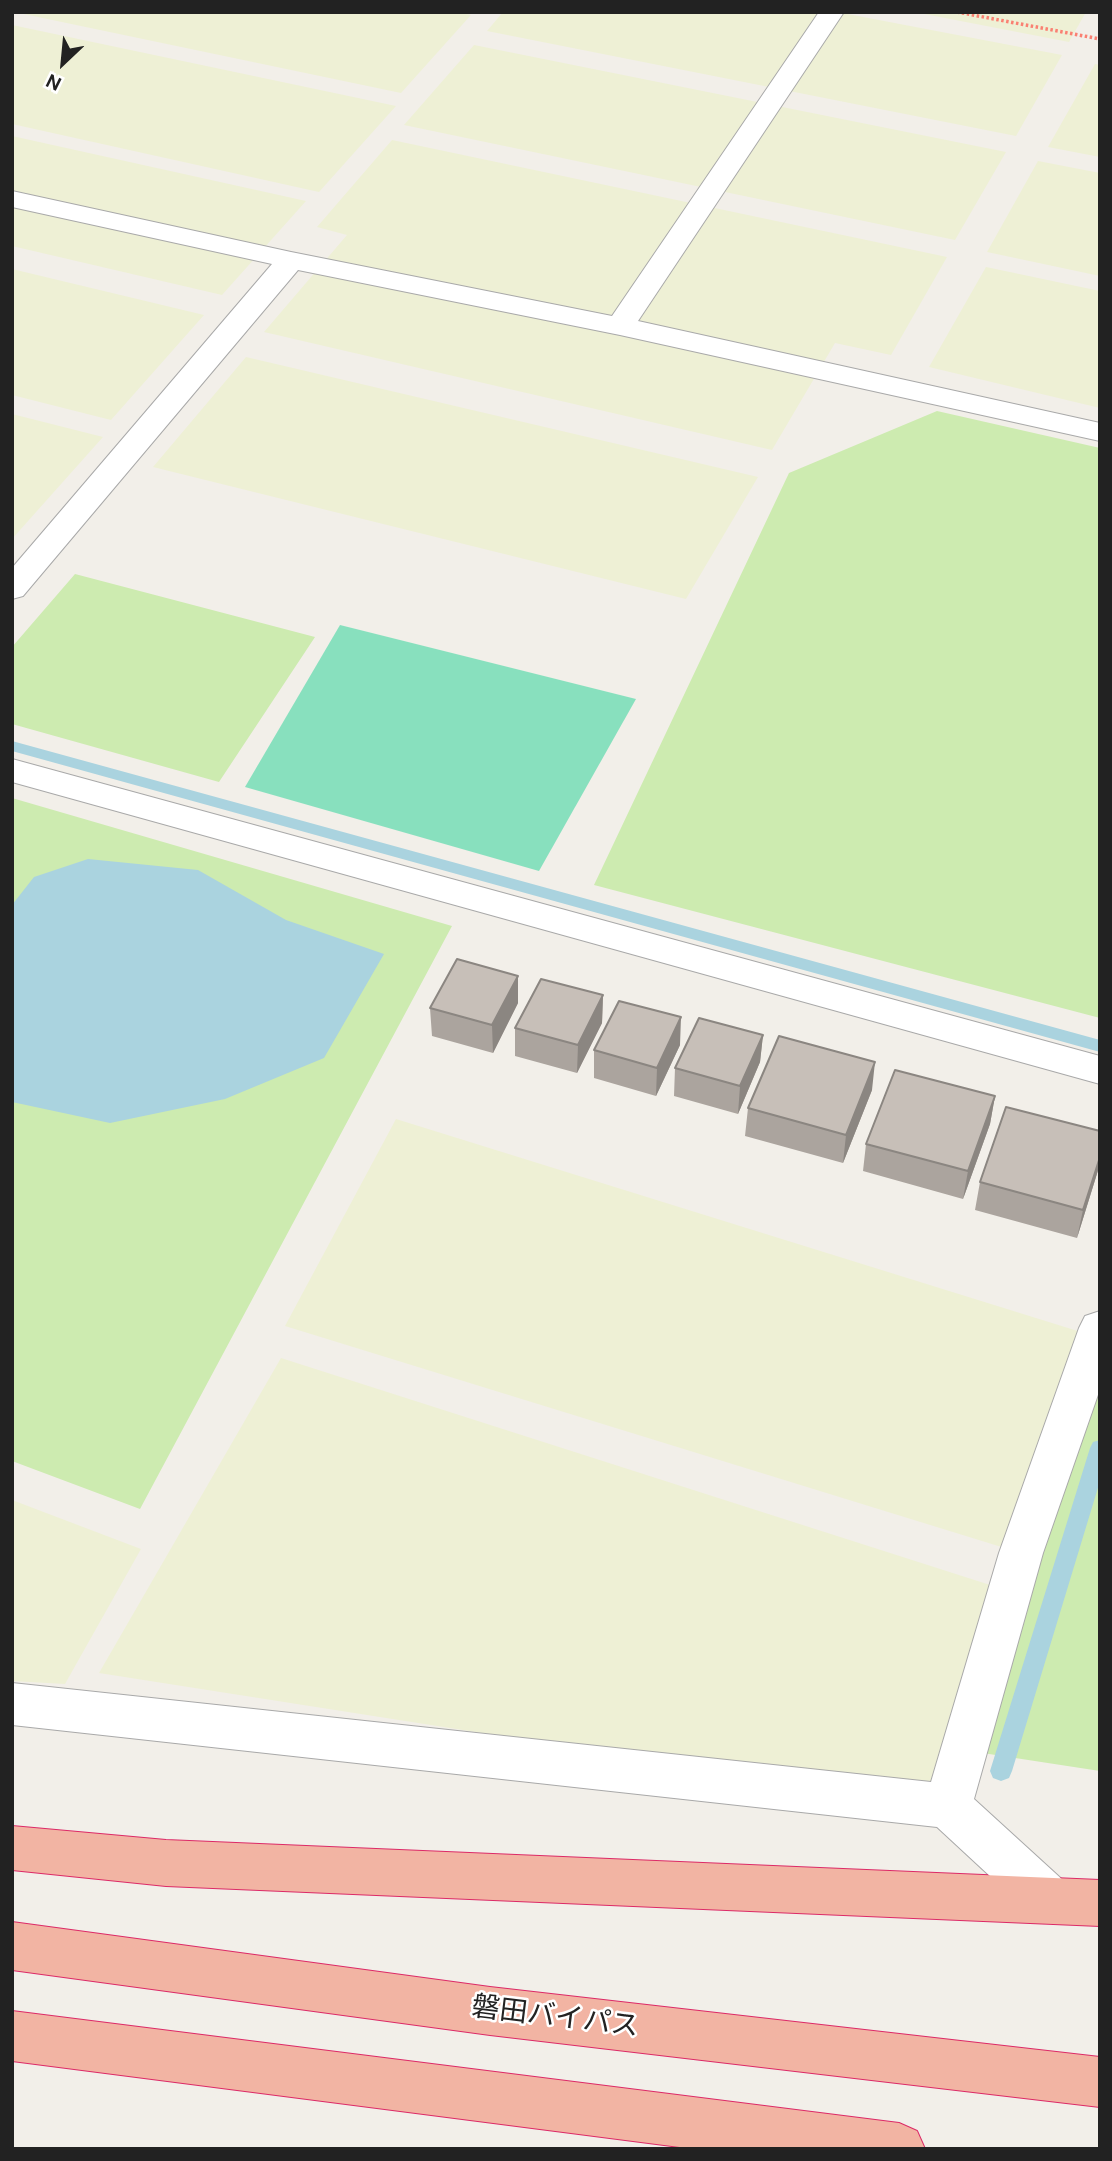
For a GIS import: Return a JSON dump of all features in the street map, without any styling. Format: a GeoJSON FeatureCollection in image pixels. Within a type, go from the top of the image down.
{"type":"FeatureCollection","features":[{"type":"Feature","properties":{"kind":"highway"},"geometry":{"type":"LineString","coordinates":[[12,1848],[166,1863],[1100,1903]]}},
{"type":"Feature","properties":{"kind":"highway","name":"磐田バイパス"},"geometry":{"type":"LineString","coordinates":[[12,1946],[490,2011],[1100,2081]]}},
{"type":"Feature","properties":{"kind":"highway"},"geometry":{"type":"LineString","coordinates":[[12,2036],[899,2149]]}},
{"type":"Feature","properties":{"kind":"street"},"geometry":{"type":"LineString","coordinates":[[620,326],[832,12]]}},
{"type":"Feature","properties":{"kind":"street"},"geometry":{"type":"LineString","coordinates":[[12,199],[291,260],[620,326],[1100,432]]}},
{"type":"Feature","properties":{"kind":"street"},"geometry":{"type":"LineString","coordinates":[[12,589],[291,260]]}},
{"type":"Feature","properties":{"kind":"street"},"geometry":{"type":"LineString","coordinates":[[12,770],[1100,1070]]}},
{"type":"Feature","properties":{"kind":"street"},"geometry":{"type":"LineString","coordinates":[[948,1806],[1021,1553],[1100,1328]]}},
{"type":"Feature","properties":{"kind":"street"},"geometry":{"type":"LineString","coordinates":[[12,1704],[948,1806],[1049,1899]]}},
{"type":"Feature","properties":{"kind":"path"},"geometry":{"type":"LineString","coordinates":[[957,12],[1100,39]]}},
{"type":"Feature","properties":{"kind":"green space"},"geometry":{"type":"Polygon","coordinates":[[[14,12],[459,12],[471,15],[401,93],[14,12]]]}},
{"type":"Feature","properties":{"kind":"green space"},"geometry":{"type":"Polygon","coordinates":[[[503,12],[837,12],[1062,55],[1016,136],[487,31],[503,12]]]}},
{"type":"Feature","properties":{"kind":"green space"},"geometry":{"type":"Polygon","coordinates":[[[914,12],[1086,12],[1069,42],[914,12]]]}},
{"type":"Feature","properties":{"kind":"green space"},"geometry":{"type":"Polygon","coordinates":[[[12,25],[396,106],[319,192],[12,124],[12,25]]]}},
{"type":"Feature","properties":{"kind":"green space"},"geometry":{"type":"Polygon","coordinates":[[[474,45],[1006,152],[955,240],[404,125],[474,45]]]}},
{"type":"Feature","properties":{"kind":"green space"},"geometry":{"type":"Polygon","coordinates":[[[1095,64],[1100,65],[1100,157],[1048,147],[1095,64]]]}},
{"type":"Feature","properties":{"kind":"green space"},"geometry":{"type":"Polygon","coordinates":[[[12,136],[306,201],[222,295],[12,246],[12,136]]]}},
{"type":"Feature","properties":{"kind":"green space"},"geometry":{"type":"Polygon","coordinates":[[[392,140],[947,257],[891,355],[835,343],[772,450],[264,332],[347,235],[317,227],[392,140]]]}},
{"type":"Feature","properties":{"kind":"green space"},"geometry":{"type":"Polygon","coordinates":[[[1038,161],[1100,173],[1100,276],[987,252],[1038,161]]]}},
{"type":"Feature","properties":{"kind":"green space"},"geometry":{"type":"Polygon","coordinates":[[[986,267],[1100,291],[1100,408],[929,367],[986,267]]]}},
{"type":"Feature","properties":{"kind":"green space"},"geometry":{"type":"Polygon","coordinates":[[[12,269],[204,315],[111,420],[12,395],[12,269]]]}},
{"type":"Feature","properties":{"kind":"green space"},"geometry":{"type":"Polygon","coordinates":[[[246,357],[758,477],[686,599],[153,467],[246,357]]]}},
{"type":"Feature","properties":{"kind":"green space"},"geometry":{"type":"Polygon","coordinates":[[[937,411],[1100,448],[1100,1018],[594,885],[789,473],[937,411]]]}},
{"type":"Feature","properties":{"kind":"green space"},"geometry":{"type":"Polygon","coordinates":[[[12,414],[103,437],[12,539],[12,414]]]}},
{"type":"Feature","properties":{"kind":"green space"},"geometry":{"type":"Polygon","coordinates":[[[75,574],[315,637],[219,782],[12,724],[12,647],[75,574]]]}},
{"type":"Feature","properties":{"kind":"green space"},"geometry":{"type":"Polygon","coordinates":[[[340,625],[636,699],[539,871],[245,787],[340,625]]]}},
{"type":"Feature","properties":{"kind":"green space"},"geometry":{"type":"Polygon","coordinates":[[[12,798],[452,926],[140,1509],[12,1461],[12,798]]]}},
{"type":"Feature","properties":{"kind":"green space"},"geometry":{"type":"Polygon","coordinates":[[[396,1119],[1097,1337],[1021,1553],[285,1326],[396,1119]]]}},
{"type":"Feature","properties":{"kind":"green space"},"geometry":{"type":"Polygon","coordinates":[[[1100,1328],[1100,1771],[963,1750],[1100,1328]]]}},
{"type":"Feature","properties":{"kind":"green space"},"geometry":{"type":"Polygon","coordinates":[[[281,1358],[1037,1600],[948,1806],[99,1673],[281,1358]]]}},
{"type":"Feature","properties":{"kind":"green space"},"geometry":{"type":"Polygon","coordinates":[[[12,1500],[141,1549],[65,1684],[12,1681],[12,1500]]]}},
{"type":"Feature","properties":{"kind":"water"},"geometry":{"type":"Polygon","coordinates":[[[88,859],[198,870],[286,920],[384,954],[324,1058],[225,1099],[110,1123],[12,1102],[12,905],[34,877],[88,859]]]}},
{"type":"Feature","properties":{"kind":"building"},"geometry":{"type":"Polygon","coordinates":[[[457,959],[518,976],[492,1025],[430,1008],[457,959]]]}},
{"type":"Feature","properties":{"kind":"building"},"geometry":{"type":"Polygon","coordinates":[[[541,979],[603,995],[578,1045],[515,1028],[541,979]]]}},
{"type":"Feature","properties":{"kind":"building"},"geometry":{"type":"Polygon","coordinates":[[[619,1001],[681,1017],[657,1068],[594,1050],[619,1001]]]}},
{"type":"Feature","properties":{"kind":"building"},"geometry":{"type":"Polygon","coordinates":[[[699,1018],[763,1035],[740,1086],[675,1068],[699,1018]]]}},
{"type":"Feature","properties":{"kind":"building"},"geometry":{"type":"Polygon","coordinates":[[[779,1036],[875,1062],[846,1135],[748,1108],[779,1036]]]}},
{"type":"Feature","properties":{"kind":"building"},"geometry":{"type":"Polygon","coordinates":[[[895,1070],[995,1096],[968,1171],[866,1144],[895,1070]]]}},
{"type":"Feature","properties":{"kind":"building"},"geometry":{"type":"Polygon","coordinates":[[[1006,1107],[1100,1131],[1100,1157],[1083,1210],[980,1182],[1006,1107]]]}},
{"type":"Feature","properties":{"kind":"waterway"},"geometry":{"type":"LineString","coordinates":[[12,746],[1100,1046]]}},
{"type":"Feature","properties":{"kind":"waterway"},"geometry":{"type":"LineString","coordinates":[[1001,1771],[1100,1448]]}}]}
